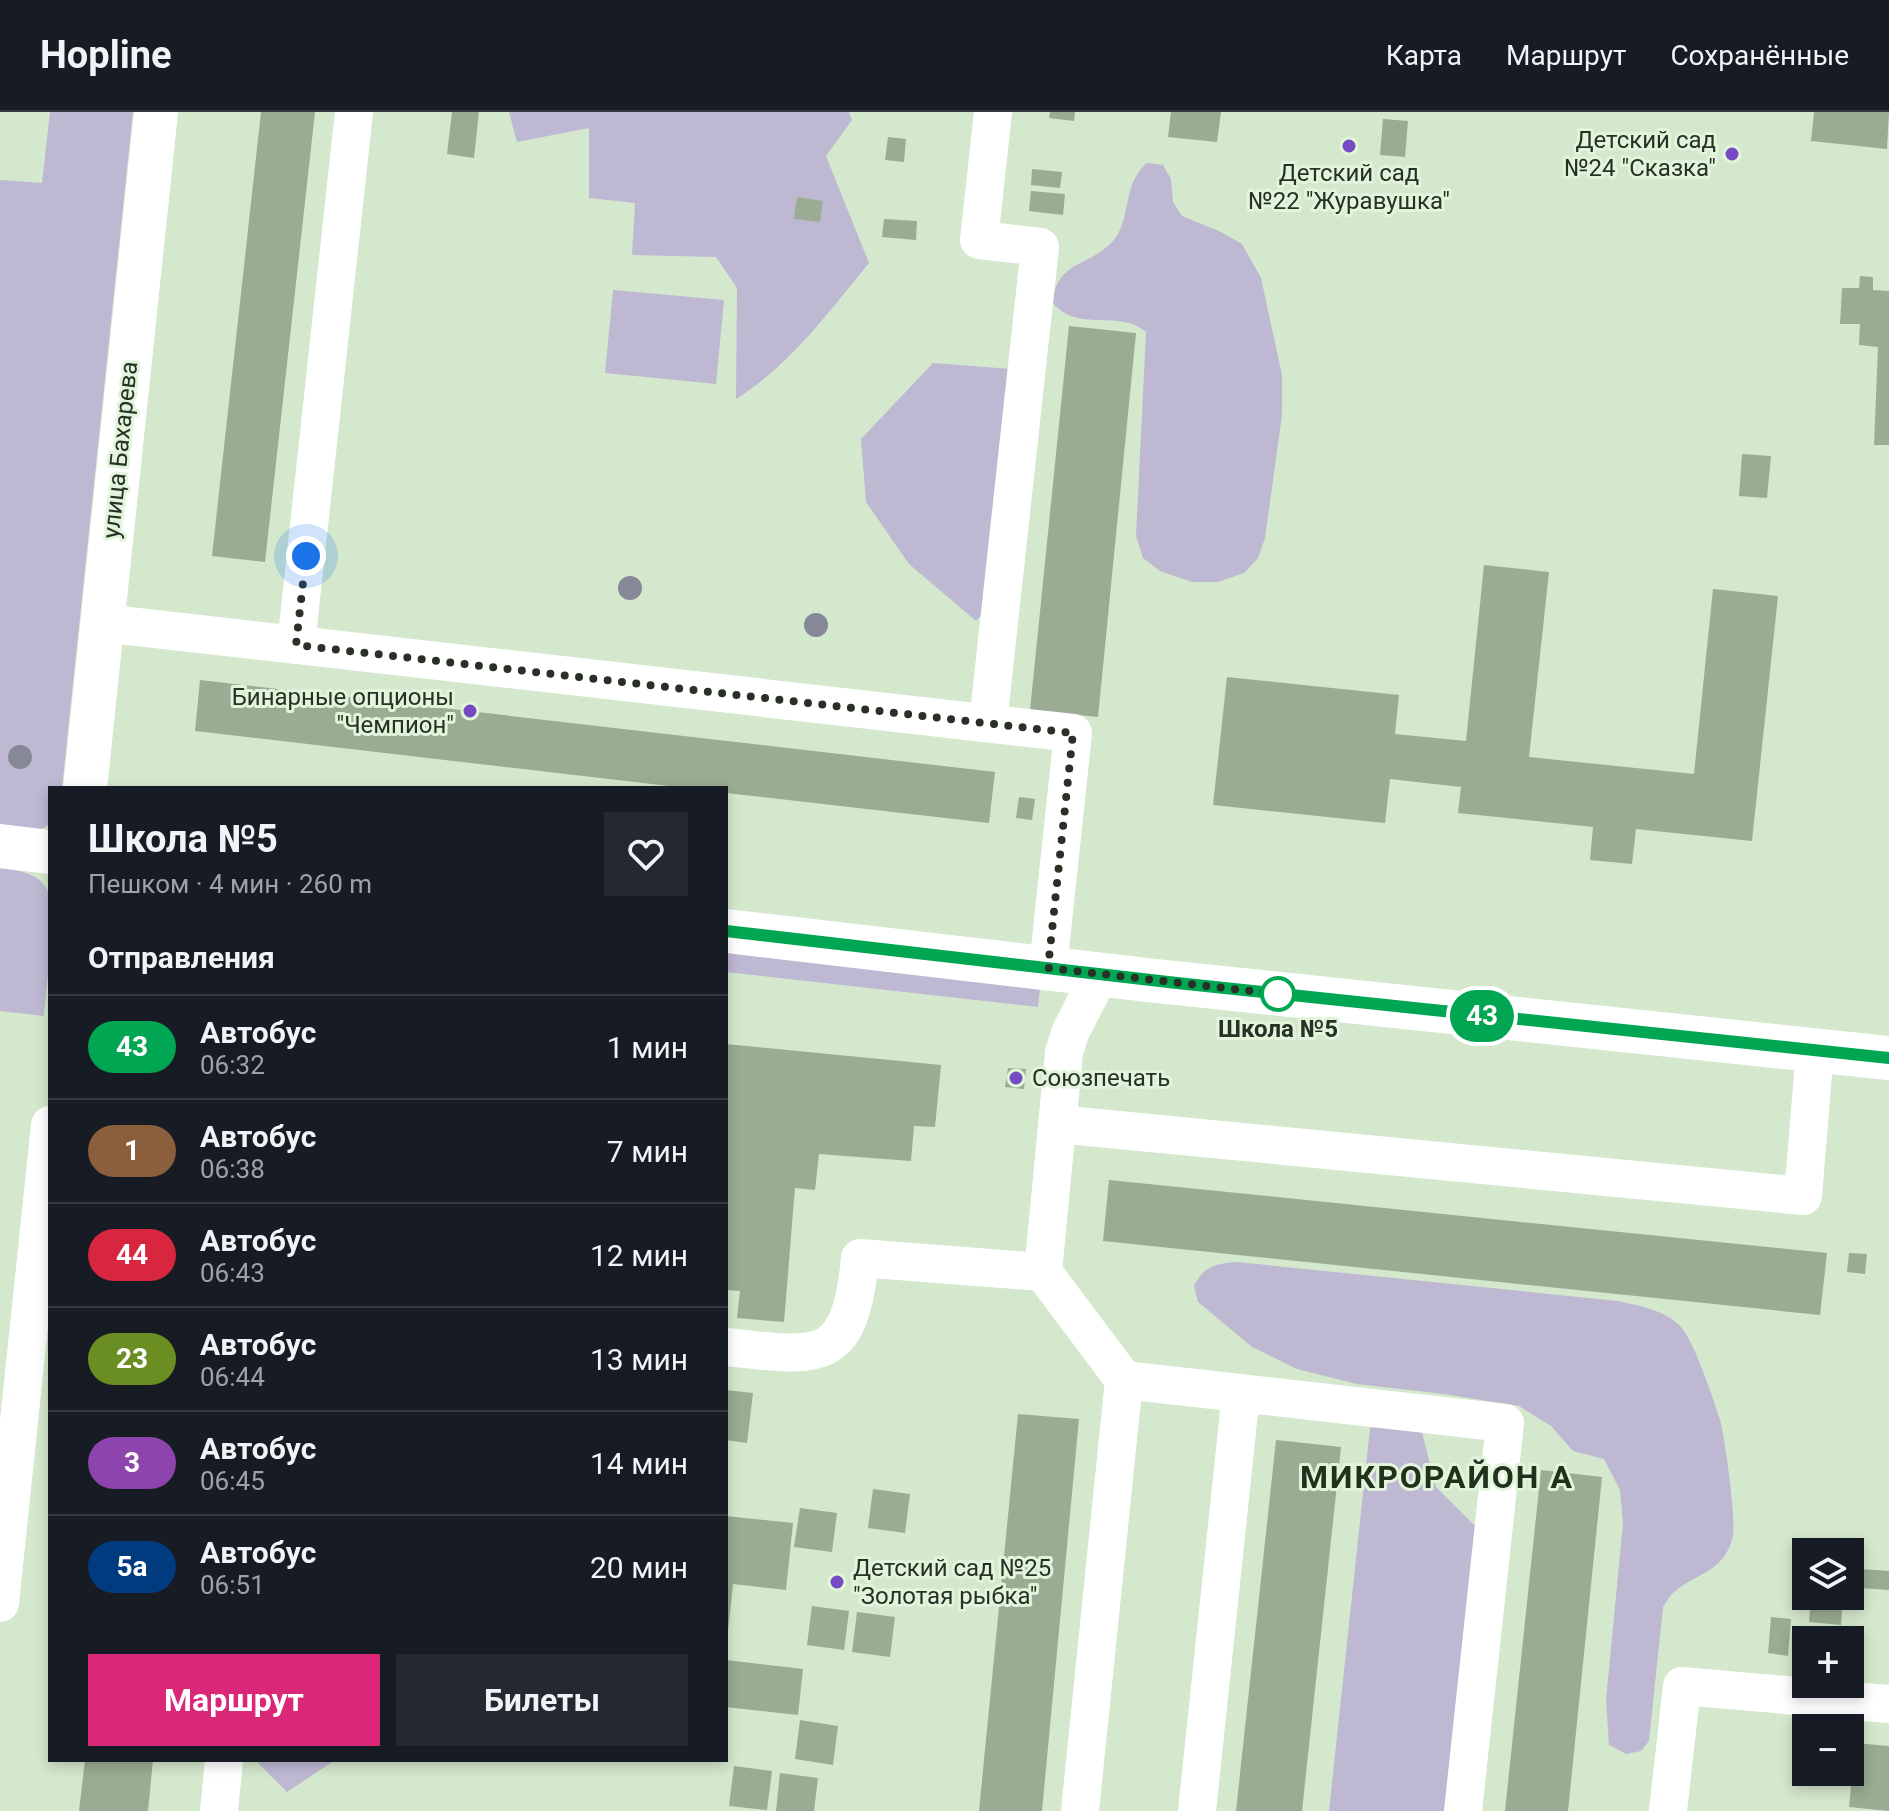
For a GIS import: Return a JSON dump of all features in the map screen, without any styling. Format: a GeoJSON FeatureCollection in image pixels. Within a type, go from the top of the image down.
{"type":"FeatureCollection","features":[{"type":"Feature","properties":{"kind":"main road","name":"улица Бахарева"},"geometry":{"type":"LineString","coordinates":[[85,786],[156,112]]}},
{"type":"Feature","properties":{"kind":"main road"},"geometry":{"type":"LineString","coordinates":[[0,846],[48,852]]}},
{"type":"Feature","properties":{"kind":"main road"},"geometry":{"type":"LineString","coordinates":[[728,931],[1889,1058]]}},
{"type":"Feature","properties":{"kind":"street"},"geometry":{"type":"LineString","coordinates":[[296,645],[354,112]]}},
{"type":"Feature","properties":{"kind":"street"},"geometry":{"type":"LineString","coordinates":[[988,723],[1040,247],[979,240],[993,112]]}},
{"type":"Feature","properties":{"kind":"street"},"geometry":{"type":"LineString","coordinates":[[102,623],[1073,733],[1048,968]]}},
{"type":"Feature","properties":{"kind":"street"},"geometry":{"type":"LineString","coordinates":[[1080,1811],[1124,1380],[1043,1272],[1064,1053],[1070,1033],[1100,974]]}},
{"type":"Feature","properties":{"kind":"street"},"geometry":{"type":"LineString","coordinates":[[1057,1124],[1803,1196],[1815,1050]]}},
{"type":"Feature","properties":{"kind":"street"},"geometry":{"type":"LineString","coordinates":[[0,1603],[34,1423],[48,1162]]}},
{"type":"Feature","properties":{"kind":"street"},"geometry":{"type":"LineString","coordinates":[[728,1347],[811,1353],[829,1344],[846,1328],[854,1309],[860,1258],[1043,1272]]}},
{"type":"Feature","properties":{"kind":"street"},"geometry":{"type":"LineString","coordinates":[[1124,1380],[1505,1423],[1463,1811]]}},
{"type":"Feature","properties":{"kind":"street"},"geometry":{"type":"LineString","coordinates":[[1197,1811],[1241,1393]]}},
{"type":"Feature","properties":{"kind":"street"},"geometry":{"type":"LineString","coordinates":[[1668,1811],[1682,1686],[1889,1704]]}},
{"type":"Feature","properties":{"kind":"street"},"geometry":{"type":"LineString","coordinates":[[219,1811],[224,1762]]}},
{"type":"Feature","properties":{"kind":"shaded area"},"geometry":{"type":"Polygon","coordinates":[[[50,112],[133,112],[62,786],[48,786],[48,825],[26,830],[0,827],[0,180],[42,183],[50,112]]]}},
{"type":"Feature","properties":{"kind":"shaded area"},"geometry":{"type":"Polygon","coordinates":[[[509,112],[849,112],[852,120],[826,156],[869,263],[792,354],[736,399],[737,288],[716,257],[632,255],[635,203],[589,198],[589,128],[517,142],[509,112]]]}},
{"type":"Feature","properties":{"kind":"shaded area"},"geometry":{"type":"Polygon","coordinates":[[[1147,163],[1163,165],[1171,179],[1173,202],[1182,216],[1242,244],[1261,278],[1282,375],[1282,415],[1265,538],[1258,558],[1244,573],[1218,582],[1192,582],[1160,571],[1143,558],[1136,536],[1146,332],[1124,322],[1074,317],[1053,303],[1060,279],[1113,241],[1123,222],[1134,181],[1147,163]]]}},
{"type":"Feature","properties":{"kind":"shaded area"},"geometry":{"type":"Polygon","coordinates":[[[613,290],[724,300],[716,384],[605,373],[613,290]]]}},
{"type":"Feature","properties":{"kind":"shaded area"},"geometry":{"type":"Polygon","coordinates":[[[933,363],[1011,369],[988,607],[976,621],[909,564],[866,502],[861,439],[933,363]]]}},
{"type":"Feature","properties":{"kind":"shaded area"},"geometry":{"type":"Polygon","coordinates":[[[0,868],[25,872],[45,886],[48,893],[48,978],[44,1016],[0,1011],[0,868]]]}},
{"type":"Feature","properties":{"kind":"shaded area"},"geometry":{"type":"Polygon","coordinates":[[[728,951],[1040,988],[1038,1007],[728,972],[728,951]]]}},
{"type":"Feature","properties":{"kind":"shaded area"},"geometry":{"type":"Polygon","coordinates":[[[1237,1262],[1618,1301],[1658,1312],[1685,1332],[1697,1355],[1720,1420],[1730,1478],[1733,1535],[1724,1557],[1674,1592],[1663,1607],[1649,1741],[1641,1751],[1626,1754],[1609,1745],[1606,1700],[1623,1523],[1620,1490],[1604,1459],[1573,1451],[1551,1426],[1519,1406],[1357,1384],[1297,1369],[1252,1347],[1198,1302],[1194,1286],[1211,1267],[1237,1262]]]}},
{"type":"Feature","properties":{"kind":"shaded area"},"geometry":{"type":"Polygon","coordinates":[[[1419,1421],[1436,1487],[1482,1533],[1449,1811],[1329,1811],[1370,1428],[1419,1421]]]}},
{"type":"Feature","properties":{"kind":"shaded area"},"geometry":{"type":"Polygon","coordinates":[[[257,1762],[332,1762],[287,1792],[257,1762]]]}},
{"type":"Feature","properties":{"kind":"building"},"geometry":{"type":"Polygon","coordinates":[[[261,112],[315,112],[265,562],[212,556],[261,112]]]}},
{"type":"Feature","properties":{"kind":"building"},"geometry":{"type":"Polygon","coordinates":[[[452,112],[479,112],[474,158],[447,154],[452,112]]]}},
{"type":"Feature","properties":{"kind":"building"},"geometry":{"type":"Polygon","coordinates":[[[1050,112],[1075,112],[1074,121],[1049,118],[1050,112]]]}},
{"type":"Feature","properties":{"kind":"building"},"geometry":{"type":"Polygon","coordinates":[[[1171,112],[1221,112],[1217,142],[1168,137],[1171,112]]]}},
{"type":"Feature","properties":{"kind":"building"},"geometry":{"type":"Polygon","coordinates":[[[1814,112],[1889,112],[1887,149],[1811,141],[1814,112]]]}},
{"type":"Feature","properties":{"kind":"building"},"geometry":{"type":"Polygon","coordinates":[[[1383,119],[1408,121],[1405,157],[1380,155],[1383,119]]]}},
{"type":"Feature","properties":{"kind":"building"},"geometry":{"type":"Polygon","coordinates":[[[888,137],[906,139],[904,162],[885,160],[888,137]]]}},
{"type":"Feature","properties":{"kind":"building"},"geometry":{"type":"Polygon","coordinates":[[[1032,169],[1062,172],[1060,188],[1031,185],[1032,169]]]}},
{"type":"Feature","properties":{"kind":"building"},"geometry":{"type":"Polygon","coordinates":[[[1031,191],[1065,194],[1063,215],[1029,211],[1031,191]]]}},
{"type":"Feature","properties":{"kind":"building"},"geometry":{"type":"Polygon","coordinates":[[[797,197],[823,201],[820,222],[794,219],[797,197]]]}},
{"type":"Feature","properties":{"kind":"building"},"geometry":{"type":"Polygon","coordinates":[[[884,219],[917,221],[916,240],[882,237],[884,219]]]}},
{"type":"Feature","properties":{"kind":"building"},"geometry":{"type":"Polygon","coordinates":[[[1860,276],[1873,277],[1873,290],[1889,291],[1889,445],[1874,445],[1878,347],[1859,345],[1860,324],[1840,324],[1842,288],[1859,288],[1860,276]]]}},
{"type":"Feature","properties":{"kind":"building"},"geometry":{"type":"Polygon","coordinates":[[[1069,326],[1136,333],[1098,717],[1030,710],[1069,326]]]}},
{"type":"Feature","properties":{"kind":"building"},"geometry":{"type":"Polygon","coordinates":[[[1742,454],[1771,456],[1767,498],[1739,496],[1742,454]]]}},
{"type":"Feature","properties":{"kind":"building"},"geometry":{"type":"Polygon","coordinates":[[[1484,565],[1549,572],[1529,757],[1694,774],[1713,589],[1778,596],[1752,841],[1636,829],[1632,864],[1590,860],[1593,827],[1458,813],[1461,787],[1390,779],[1385,823],[1213,805],[1227,677],[1399,695],[1395,734],[1466,741],[1484,565]]]}},
{"type":"Feature","properties":{"kind":"building"},"geometry":{"type":"Polygon","coordinates":[[[200,680],[995,772],[989,823],[728,793],[728,786],[669,786],[195,731],[200,680]]]}},
{"type":"Feature","properties":{"kind":"building"},"geometry":{"type":"Polygon","coordinates":[[[1019,797],[1035,799],[1032,820],[1016,818],[1019,797]]]}},
{"type":"Feature","properties":{"kind":"building"},"geometry":{"type":"Polygon","coordinates":[[[728,1044],[941,1065],[935,1127],[914,1126],[911,1161],[819,1154],[815,1190],[795,1188],[784,1322],[737,1318],[740,1291],[728,1290],[728,1044]]]}},
{"type":"Feature","properties":{"kind":"building","name":"Союзпечать"},"geometry":{"type":"Polygon","coordinates":[[[1008,1068],[1026,1069],[1024,1089],[1005,1087],[1008,1068]]]}},
{"type":"Feature","properties":{"kind":"building"},"geometry":{"type":"Polygon","coordinates":[[[1109,1180],[1827,1253],[1820,1315],[1103,1241],[1109,1180]]]}},
{"type":"Feature","properties":{"kind":"building"},"geometry":{"type":"Polygon","coordinates":[[[1849,1253],[1867,1254],[1865,1274],[1847,1272],[1849,1253]]]}},
{"type":"Feature","properties":{"kind":"building"},"geometry":{"type":"Polygon","coordinates":[[[728,1390],[753,1393],[747,1443],[728,1440],[728,1390]]]}},
{"type":"Feature","properties":{"kind":"building"},"geometry":{"type":"Polygon","coordinates":[[[1018,1414],[1079,1419],[1042,1811],[979,1811],[1018,1414]]]}},
{"type":"Feature","properties":{"kind":"building"},"geometry":{"type":"Polygon","coordinates":[[[1276,1440],[1341,1447],[1302,1811],[1236,1811],[1276,1440]]]}},
{"type":"Feature","properties":{"kind":"building"},"geometry":{"type":"Polygon","coordinates":[[[1541,1470],[1602,1477],[1568,1811],[1505,1811],[1541,1470]]]}},
{"type":"Feature","properties":{"kind":"building"},"geometry":{"type":"Polygon","coordinates":[[[873,1489],[910,1494],[905,1533],[868,1528],[873,1489]]]}},
{"type":"Feature","properties":{"kind":"building"},"geometry":{"type":"Polygon","coordinates":[[[800,1508],[837,1513],[832,1552],[794,1547],[800,1508]]]}},
{"type":"Feature","properties":{"kind":"building"},"geometry":{"type":"Polygon","coordinates":[[[728,1516],[793,1523],[786,1590],[733,1584],[728,1631],[728,1516]]]}},
{"type":"Feature","properties":{"kind":"building"},"geometry":{"type":"Polygon","coordinates":[[[1864,1569],[1889,1571],[1889,1590],[1864,1588],[1864,1569]]]}},
{"type":"Feature","properties":{"kind":"building"},"geometry":{"type":"Polygon","coordinates":[[[812,1606],[849,1611],[844,1650],[807,1645],[812,1606]]]}},
{"type":"Feature","properties":{"kind":"building"},"geometry":{"type":"Polygon","coordinates":[[[1810,1610],[1842,1610],[1841,1625],[1809,1622],[1810,1610]]]}},
{"type":"Feature","properties":{"kind":"building"},"geometry":{"type":"Polygon","coordinates":[[[857,1612],[895,1617],[890,1657],[852,1652],[857,1612]]]}},
{"type":"Feature","properties":{"kind":"building"},"geometry":{"type":"Polygon","coordinates":[[[1771,1617],[1791,1619],[1788,1656],[1768,1653],[1771,1617]]]}},
{"type":"Feature","properties":{"kind":"building"},"geometry":{"type":"Polygon","coordinates":[[[728,1660],[803,1669],[798,1715],[728,1707],[728,1660]]]}},
{"type":"Feature","properties":{"kind":"building"},"geometry":{"type":"Polygon","coordinates":[[[800,1720],[838,1726],[833,1765],[795,1759],[800,1720]]]}},
{"type":"Feature","properties":{"kind":"building"},"geometry":{"type":"Polygon","coordinates":[[[1864,1744],[1889,1746],[1889,1811],[1849,1807],[1851,1786],[1864,1786],[1864,1744]]]}},
{"type":"Feature","properties":{"kind":"building"},"geometry":{"type":"Polygon","coordinates":[[[85,1762],[153,1762],[148,1811],[79,1811],[85,1762]]]}},
{"type":"Feature","properties":{"kind":"building"},"geometry":{"type":"Polygon","coordinates":[[[734,1766],[772,1771],[767,1810],[729,1806],[734,1766]]]}},
{"type":"Feature","properties":{"kind":"building"},"geometry":{"type":"Polygon","coordinates":[[[780,1773],[818,1778],[814,1811],[776,1811],[780,1773]]]}},
{"type":"Feature","properties":{"kind":"bus line","name":"43"},"geometry":{"type":"LineString","coordinates":[[728,931],[1177,983],[1889,1058]]}},
{"type":"Feature","properties":{"kind":"place","name":"Детский сад №22 \"Журавушка\""},"geometry":{"type":"Point","coordinates":[1349,146]}},
{"type":"Feature","properties":{"kind":"place","name":"Детский сад №24 \"Сказка\""},"geometry":{"type":"Point","coordinates":[1732,154]}},
{"type":"Feature","properties":{"kind":"place","name":"Бинарные опционы \"Чемпион\""},"geometry":{"type":"Point","coordinates":[470,711]}},
{"type":"Feature","properties":{"kind":"place","name":"Школа №5"},"geometry":{"type":"Point","coordinates":[1278,994]}},
{"type":"Feature","properties":{"kind":"place","name":"Союзпечать"},"geometry":{"type":"Point","coordinates":[1016,1078]}},
{"type":"Feature","properties":{"kind":"place","name":"Детский сад №25 \"Золотая рыбка\""},"geometry":{"type":"Point","coordinates":[837,1582]}},
{"type":"Feature","properties":{"kind":"district","name":"МИКРОРАЙОН А"},"geometry":{"type":"Point","coordinates":[1437,1477]}},
{"type":"Feature","properties":{"kind":"route"},"geometry":{"type":"LineString","coordinates":[[306,556],[296,645],[1073,733],[1048,968],[1278,994]]}}]}
